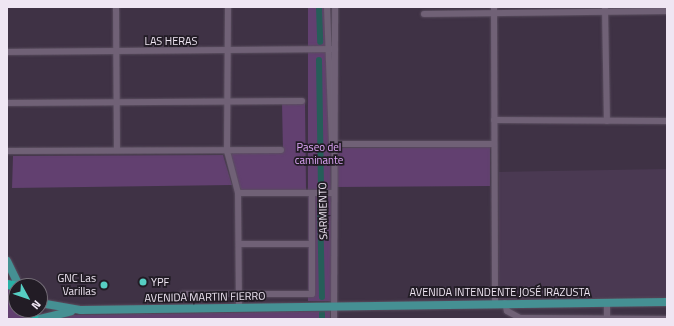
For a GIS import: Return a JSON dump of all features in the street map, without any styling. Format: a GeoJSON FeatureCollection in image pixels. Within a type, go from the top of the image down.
{"type":"FeatureCollection","features":[{"type":"Feature","properties":{"kind":"main road"},"geometry":{"type":"LineString","coordinates":[[7,261],[14,278]]}},
{"type":"Feature","properties":{"kind":"main road","name":"AVENIDA INTENDENTE JOSÉ IRAZUSTA"},"geometry":{"type":"LineString","coordinates":[[334,304],[667,302]]}},
{"type":"Feature","properties":{"kind":"main road","name":"AVENIDA MARTIN FIERRO"},"geometry":{"type":"LineString","coordinates":[[48,305],[76,310],[334,304]]}},
{"type":"Feature","properties":{"kind":"main road","name":"AVENIDA MARTIN FIERRO"},"geometry":{"type":"LineString","coordinates":[[40,319],[76,310]]}},
{"type":"Feature","properties":{"kind":"street"},"geometry":{"type":"LineString","coordinates":[[116,7],[118,102],[117,150]]}},
{"type":"Feature","properties":{"kind":"street"},"geometry":{"type":"LineString","coordinates":[[228,7],[227,151],[238,193],[239,307]]}},
{"type":"Feature","properties":{"kind":"street"},"geometry":{"type":"LineString","coordinates":[[327,7],[332,144],[494,144]]}},
{"type":"Feature","properties":{"kind":"street","name":"SARMIENTO"},"geometry":{"type":"LineString","coordinates":[[334,319],[332,144],[336,129],[335,7]]}},
{"type":"Feature","properties":{"kind":"street"},"geometry":{"type":"LineString","coordinates":[[605,9],[607,121]]}},
{"type":"Feature","properties":{"kind":"street"},"geometry":{"type":"LineString","coordinates":[[494,10],[495,303]]}},
{"type":"Feature","properties":{"kind":"street"},"geometry":{"type":"LineString","coordinates":[[424,14],[494,10],[667,10]]}},
{"type":"Feature","properties":{"kind":"street","name":"LAS HERAS"},"geometry":{"type":"LineString","coordinates":[[7,52],[228,52],[335,49]]}},
{"type":"Feature","properties":{"kind":"street"},"geometry":{"type":"LineString","coordinates":[[7,103],[302,101]]}},
{"type":"Feature","properties":{"kind":"street"},"geometry":{"type":"LineString","coordinates":[[494,120],[667,121]]}},
{"type":"Feature","properties":{"kind":"street"},"geometry":{"type":"LineString","coordinates":[[7,151],[281,150]]}},
{"type":"Feature","properties":{"kind":"street"},"geometry":{"type":"LineString","coordinates":[[238,193],[333,193]]}},
{"type":"Feature","properties":{"kind":"street"},"geometry":{"type":"LineString","coordinates":[[183,294],[312,294],[312,193]]}},
{"type":"Feature","properties":{"kind":"street"},"geometry":{"type":"LineString","coordinates":[[239,244],[312,244]]}},
{"type":"Feature","properties":{"kind":"street"},"geometry":{"type":"LineString","coordinates":[[607,302],[607,319]]}},
{"type":"Feature","properties":{"kind":"street"},"geometry":{"type":"LineString","coordinates":[[505,303],[508,311],[520,318],[667,319]]}},
{"type":"Feature","properties":{"kind":"shaded area"},"geometry":{"type":"Polygon","coordinates":[[[667,169],[667,297],[499,299],[499,172],[667,169]]]}},
{"type":"Feature","properties":{"kind":"green space","name":"Paseo del caminante"},"geometry":{"type":"Polygon","coordinates":[[[308,7],[329,7],[332,301],[308,301],[308,7]]]}},
{"type":"Feature","properties":{"kind":"green space"},"geometry":{"type":"Polygon","coordinates":[[[282,103],[305,103],[306,190],[240,190],[230,153],[283,152],[282,103]]]}},
{"type":"Feature","properties":{"kind":"green space"},"geometry":{"type":"Polygon","coordinates":[[[490,147],[490,186],[335,187],[335,148],[490,147]]]}},
{"type":"Feature","properties":{"kind":"green space"},"geometry":{"type":"Polygon","coordinates":[[[223,155],[232,185],[12,188],[13,156],[223,155]]]}},
{"type":"Feature","properties":{"kind":"green space"},"geometry":{"type":"Polygon","coordinates":[[[7,288],[8,318],[28,318],[7,319],[7,288]]]}},
{"type":"Feature","properties":{"kind":"green space"},"geometry":{"type":"Polygon","coordinates":[[[330,311],[330,319],[52,319],[71,315],[330,311]]]}},
{"type":"Feature","properties":{"kind":"waterway"},"geometry":{"type":"LineString","coordinates":[[319,7],[320,42]]}},
{"type":"Feature","properties":{"kind":"waterway"},"geometry":{"type":"LineString","coordinates":[[319,60],[321,189]]}},
{"type":"Feature","properties":{"kind":"waterway"},"geometry":{"type":"LineString","coordinates":[[320,203],[322,297]]}},
{"type":"Feature","properties":{"kind":"waterway"},"geometry":{"type":"LineString","coordinates":[[322,313],[322,319]]}},
{"type":"Feature","properties":{"kind":"place","name":"YPF"},"geometry":{"type":"Point","coordinates":[143,282]}},
{"type":"Feature","properties":{"kind":"place","name":"GNC Las Varillas"},"geometry":{"type":"Point","coordinates":[104,285]}}]}
